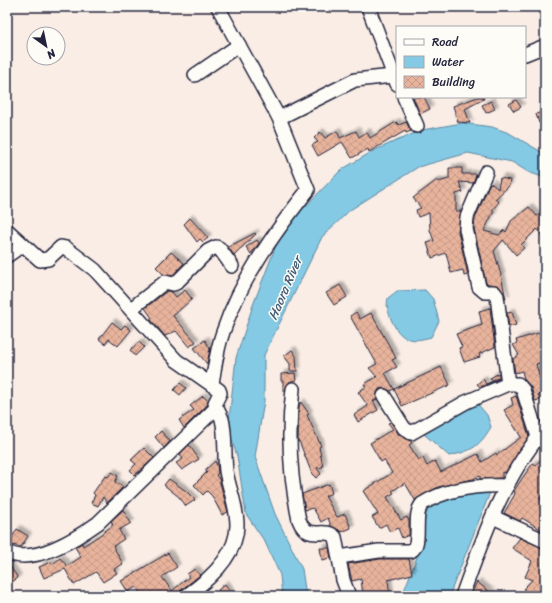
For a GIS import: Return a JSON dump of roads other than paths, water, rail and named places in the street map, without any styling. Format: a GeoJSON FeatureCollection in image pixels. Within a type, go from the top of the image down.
{"type":"FeatureCollection","features":[{"type":"Feature","properties":{"kind":"street"},"geometry":{"type":"LineString","coordinates":[[212,383],[222,333],[244,282],[291,212],[308,190],[279,118],[218,7]]}},
{"type":"Feature","properties":{"kind":"street"},"geometry":{"type":"LineString","coordinates":[[279,118],[355,80],[395,80],[368,7]]}},
{"type":"Feature","properties":{"kind":"street"},"geometry":{"type":"LineString","coordinates":[[195,75],[239,45]]}},
{"type":"Feature","properties":{"kind":"street"},"geometry":{"type":"LineString","coordinates":[[526,54],[544,50]]}},
{"type":"Feature","properties":{"kind":"street"},"geometry":{"type":"LineString","coordinates":[[404,98],[417,126]]}},
{"type":"Feature","properties":{"kind":"street"},"geometry":{"type":"LineString","coordinates":[[486,172],[470,211],[466,229],[479,287],[484,292],[494,292],[497,296],[508,384]]}},
{"type":"Feature","properties":{"kind":"street"},"geometry":{"type":"LineString","coordinates":[[7,230],[38,259],[44,261],[48,260],[60,248],[66,248],[95,270],[176,360],[212,383],[220,391],[215,403],[222,421],[227,472],[236,518],[236,535],[227,557],[215,572],[203,585],[186,596]]}},
{"type":"Feature","properties":{"kind":"street"},"geometry":{"type":"LineString","coordinates":[[7,256],[23,245]]}},
{"type":"Feature","properties":{"kind":"street"},"geometry":{"type":"LineString","coordinates":[[130,309],[165,282],[173,284],[176,283],[208,251],[214,248],[219,248],[232,266]]}},
{"type":"Feature","properties":{"kind":"street"},"geometry":{"type":"LineString","coordinates":[[384,396],[404,428],[411,433],[466,402],[508,384],[518,384],[524,390],[542,433],[506,486],[462,596]]}},
{"type":"Feature","properties":{"kind":"street"},"geometry":{"type":"LineString","coordinates":[[293,389],[289,441],[290,473],[299,520],[301,526],[308,532],[334,536],[343,580],[349,596]]}},
{"type":"Feature","properties":{"kind":"street"},"geometry":{"type":"LineString","coordinates":[[7,552],[13,555],[24,556],[40,553],[77,539],[98,523],[216,408]]}},
{"type":"Feature","properties":{"kind":"street"},"geometry":{"type":"LineString","coordinates":[[339,557],[365,553],[411,551],[416,544],[418,512],[422,504],[456,491],[478,486],[506,486]]}},
{"type":"Feature","properties":{"kind":"street"},"geometry":{"type":"LineString","coordinates":[[493,516],[545,541]]}},
{"type":"Feature","properties":{"kind":"water","name":"Haora River"},"geometry":{"type":"Polygon","coordinates":[[[462,123],[492,127],[509,133],[545,154],[545,178],[528,172],[512,162],[468,153],[418,167],[350,210],[322,237],[264,355],[264,401],[255,457],[275,514],[302,569],[306,596],[282,596],[280,575],[265,542],[246,514],[237,456],[228,428],[236,358],[253,305],[277,243],[300,212],[341,170],[375,150],[422,130],[462,123]]]}},
{"type":"Feature","properties":{"kind":"water"},"geometry":{"type":"Polygon","coordinates":[[[425,290],[433,299],[439,321],[431,337],[417,340],[406,338],[398,332],[394,326],[388,311],[388,298],[397,291],[425,290]]]}},
{"type":"Feature","properties":{"kind":"water"},"geometry":{"type":"Polygon","coordinates":[[[476,402],[487,415],[491,427],[479,444],[464,452],[449,456],[424,434],[476,402]]]}},
{"type":"Feature","properties":{"kind":"water"},"geometry":{"type":"Polygon","coordinates":[[[491,490],[449,596],[402,596],[419,552],[420,530],[428,510],[440,502],[472,491],[491,490]]]}}]}
